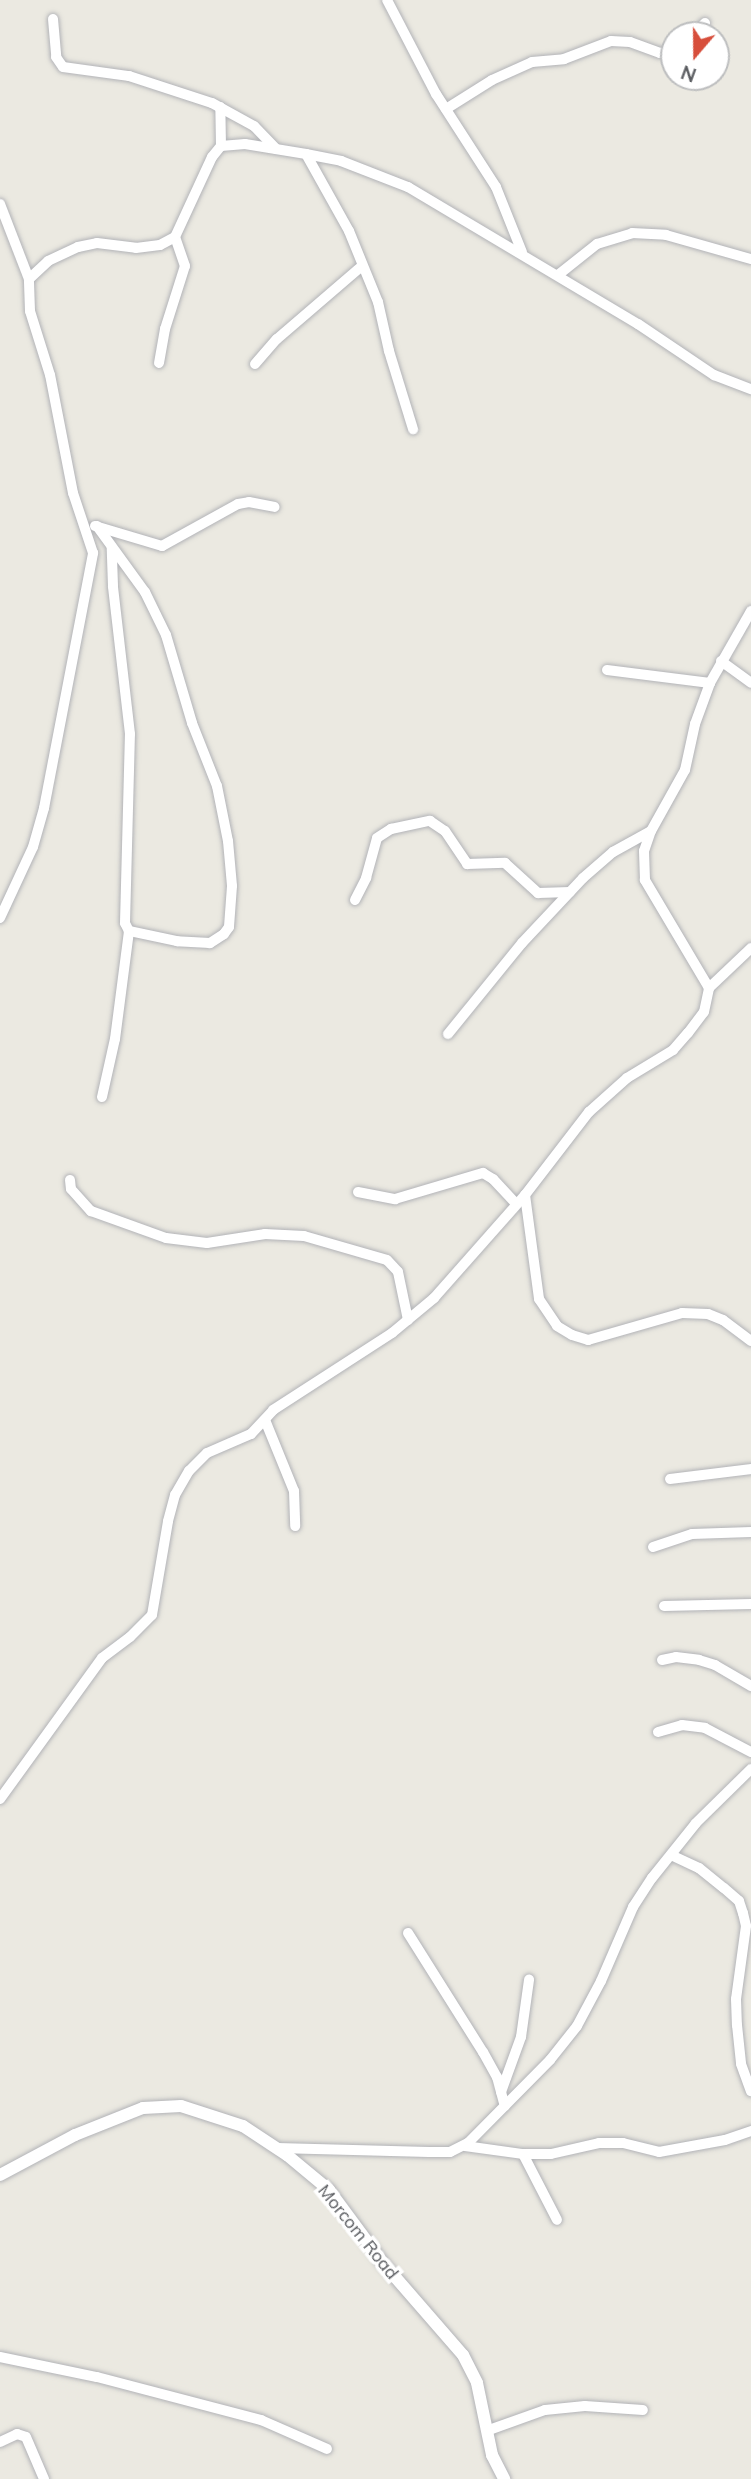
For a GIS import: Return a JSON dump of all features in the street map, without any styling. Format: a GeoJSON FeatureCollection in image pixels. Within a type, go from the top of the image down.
{"type":"FeatureCollection","features":[{"type":"Feature","properties":{"kind":"street"},"geometry":{"type":"LineString","coordinates":[[388,0],[446,110],[496,187],[522,252]]}},
{"type":"Feature","properties":{"kind":"street"},"geometry":{"type":"LineString","coordinates":[[53,19],[55,57],[63,67],[129,76],[220,107],[254,125],[276,149]]}},
{"type":"Feature","properties":{"kind":"street"},"geometry":{"type":"LineString","coordinates":[[446,110],[492,80],[532,62],[564,59],[611,41],[630,42],[660,53]]}},
{"type":"Feature","properties":{"kind":"street"},"geometry":{"type":"LineString","coordinates":[[29,279],[48,261],[78,247],[97,243],[136,248],[160,245],[175,237],[203,176],[221,146],[220,107]]}},
{"type":"Feature","properties":{"kind":"street"},"geometry":{"type":"LineString","coordinates":[[221,146],[245,144],[341,161],[408,187],[522,252],[714,375],[751,389]]}},
{"type":"Feature","properties":{"kind":"street"},"geometry":{"type":"LineString","coordinates":[[306,154],[349,231],[378,302],[389,351],[413,429]]}},
{"type":"Feature","properties":{"kind":"street"},"geometry":{"type":"LineString","coordinates":[[0,204],[29,279],[30,311],[50,374],[73,493],[93,553],[90,580],[44,808],[33,847],[0,918]]}},
{"type":"Feature","properties":{"kind":"street"},"geometry":{"type":"LineString","coordinates":[[558,275],[597,244],[632,233],[666,235],[751,259]]}},
{"type":"Feature","properties":{"kind":"street"},"geometry":{"type":"LineString","coordinates":[[159,363],[162,342],[185,266],[175,237]]}},
{"type":"Feature","properties":{"kind":"street"},"geometry":{"type":"LineString","coordinates":[[255,364],[277,339],[362,266]]}},
{"type":"Feature","properties":{"kind":"street"},"geometry":{"type":"LineString","coordinates":[[84,524],[162,545],[238,504],[249,502],[275,507]]}},
{"type":"Feature","properties":{"kind":"street"},"geometry":{"type":"LineString","coordinates":[[97,526],[156,611],[192,723],[218,786],[228,841],[233,903],[229,927],[224,934],[210,943],[177,941],[129,931]]}},
{"type":"Feature","properties":{"kind":"street"},"geometry":{"type":"LineString","coordinates":[[102,1097],[115,1039],[129,931],[125,923],[130,734],[113,586],[112,548]]}},
{"type":"Feature","properties":{"kind":"street"},"geometry":{"type":"LineString","coordinates":[[709,988],[645,880],[644,851],[651,831],[685,770],[695,724],[710,683],[751,611]]}},
{"type":"Feature","properties":{"kind":"street"},"geometry":{"type":"LineString","coordinates":[[721,662],[751,683]]}},
{"type":"Feature","properties":{"kind":"street"},"geometry":{"type":"LineString","coordinates":[[607,670],[710,683]]}},
{"type":"Feature","properties":{"kind":"street"},"geometry":{"type":"LineString","coordinates":[[355,900],[366,878],[377,838],[391,829],[430,821],[445,831],[467,864],[505,863],[538,893],[570,892]]}},
{"type":"Feature","properties":{"kind":"street"},"geometry":{"type":"LineString","coordinates":[[448,1034],[522,943],[570,892],[613,852],[651,831]]}},
{"type":"Feature","properties":{"kind":"street"},"geometry":{"type":"LineString","coordinates":[[0,1798],[102,1658],[130,1637],[152,1615],[168,1521],[175,1495],[189,1471],[207,1453],[251,1434],[284,1403],[408,1320],[434,1298],[515,1203],[525,1195],[589,1112],[626,1078],[673,1050],[705,1012],[709,988],[751,948]]}},
{"type":"Feature","properties":{"kind":"street"},"geometry":{"type":"LineString","coordinates":[[358,1192],[395,1199],[483,1173],[494,1179],[515,1203]]}},
{"type":"Feature","properties":{"kind":"street"},"geometry":{"type":"LineString","coordinates":[[70,1180],[71,1189],[91,1211],[166,1238],[207,1243],[265,1234],[304,1236],[387,1259],[398,1272],[408,1320]]}},
{"type":"Feature","properties":{"kind":"street"},"geometry":{"type":"LineString","coordinates":[[525,1195],[539,1299],[557,1326],[588,1340],[682,1314],[708,1314],[723,1320],[751,1341]]}},
{"type":"Feature","properties":{"kind":"street"},"geometry":{"type":"LineString","coordinates":[[265,1420],[294,1491],[295,1526]]}},
{"type":"Feature","properties":{"kind":"street"},"geometry":{"type":"LineString","coordinates":[[670,1479],[751,1469]]}},
{"type":"Feature","properties":{"kind":"street"},"geometry":{"type":"LineString","coordinates":[[653,1547],[692,1534],[751,1532]]}},
{"type":"Feature","properties":{"kind":"street"},"geometry":{"type":"LineString","coordinates":[[664,1606],[751,1604]]}},
{"type":"Feature","properties":{"kind":"street"},"geometry":{"type":"LineString","coordinates":[[662,1660],[677,1657],[707,1662],[751,1686]]}},
{"type":"Feature","properties":{"kind":"street"},"geometry":{"type":"LineString","coordinates":[[659,1732],[682,1725],[705,1728],[751,1752]]}},
{"type":"Feature","properties":{"kind":"street"},"geometry":{"type":"LineString","coordinates":[[277,2148],[450,2152],[465,2146],[550,2060],[577,2026],[601,1981],[633,1907],[696,1823],[751,1769]]}},
{"type":"Feature","properties":{"kind":"street"},"geometry":{"type":"LineString","coordinates":[[671,1856],[699,1868],[739,1901],[746,1926],[736,1999],[737,2025],[741,2064],[751,2091]]}},
{"type":"Feature","properties":{"kind":"street"},"geometry":{"type":"LineString","coordinates":[[408,1933],[483,2052],[497,2077],[505,2106]]}},
{"type":"Feature","properties":{"kind":"street"},"geometry":{"type":"LineString","coordinates":[[501,2093],[521,2037],[529,1980]]}},
{"type":"Feature","properties":{"kind":"street","name":"Morcom Road"},"geometry":{"type":"LineString","coordinates":[[0,2175],[75,2135],[143,2108],[181,2106],[243,2126],[277,2148],[329,2190],[383,2263],[463,2355],[477,2383],[489,2430],[492,2455],[504,2479]]}},
{"type":"Feature","properties":{"kind":"street"},"geometry":{"type":"LineString","coordinates":[[465,2146],[523,2154],[551,2154],[611,2143],[659,2152],[725,2140],[751,2130]]}},
{"type":"Feature","properties":{"kind":"street"},"geometry":{"type":"LineString","coordinates":[[523,2154],[557,2220]]}},
{"type":"Feature","properties":{"kind":"street"},"geometry":{"type":"LineString","coordinates":[[0,2357],[97,2378],[261,2420],[327,2449]]}},
{"type":"Feature","properties":{"kind":"street"},"geometry":{"type":"LineString","coordinates":[[489,2430],[545,2410],[584,2406],[643,2410]]}},
{"type":"Feature","properties":{"kind":"street"},"geometry":{"type":"LineString","coordinates":[[0,2442],[17,2434],[26,2437],[44,2479]]}}]}
